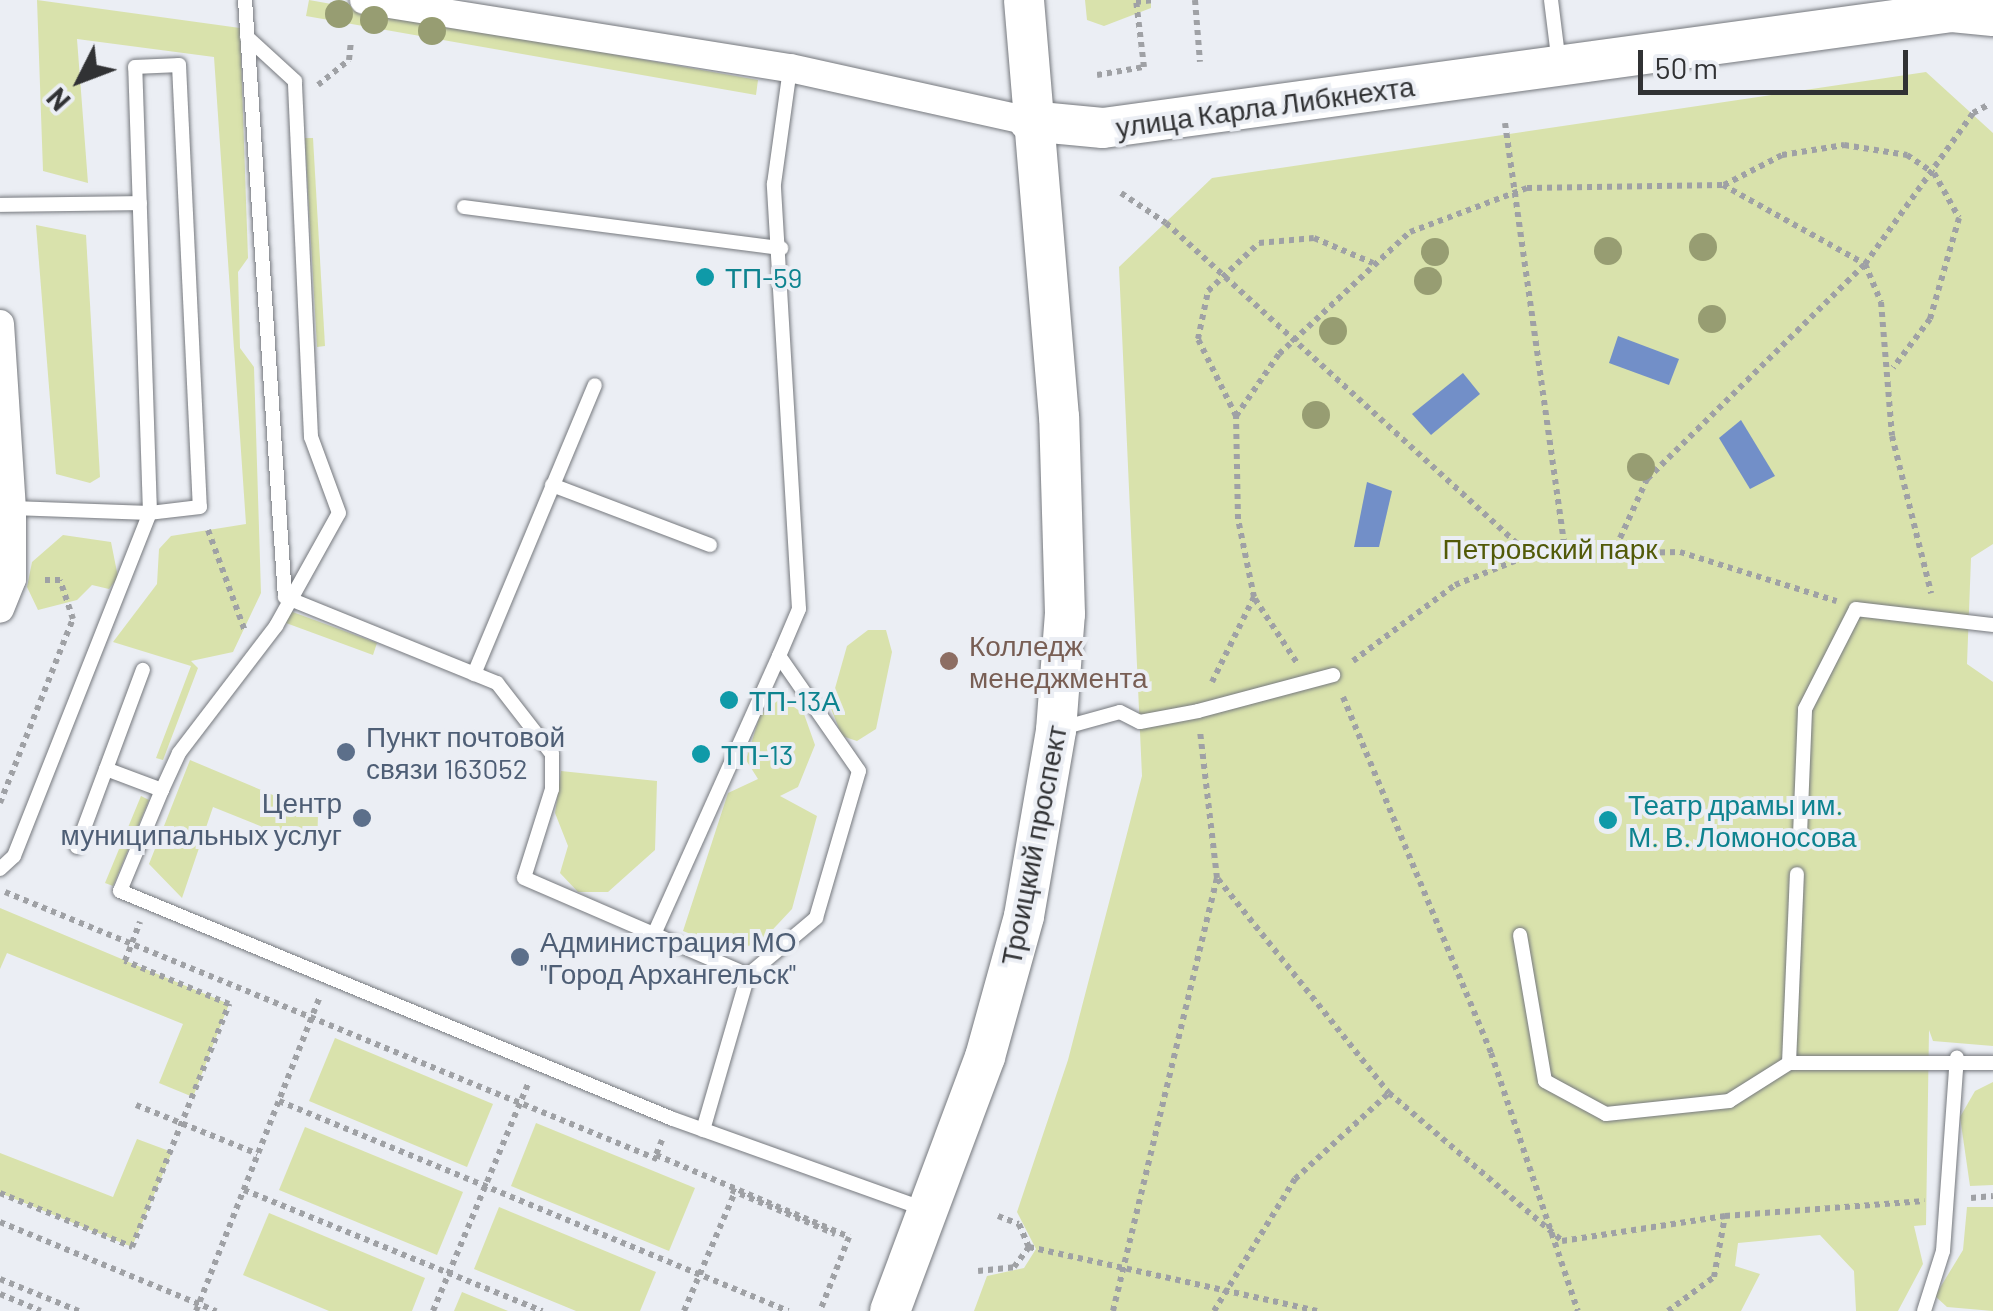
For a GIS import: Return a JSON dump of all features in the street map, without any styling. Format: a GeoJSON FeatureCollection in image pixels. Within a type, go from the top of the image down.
{"type":"FeatureCollection","features":[{"type":"Feature","properties":{"kind":"main road","name":"Троицкий проспект"},"geometry":{"type":"LineString","coordinates":[[890,1311],[929,1211],[1015,950],[1056,730],[1065,614],[1059,417],[1030,121],[1024,0]]}},
{"type":"Feature","properties":{"kind":"main road","name":"улица Карла Либкнехта"},"geometry":{"type":"LineString","coordinates":[[1030,121],[1102,128],[1952,12],[1993,16]]}},
{"type":"Feature","properties":{"kind":"street","name":"улица Карла Либкнехта"},"geometry":{"type":"LineString","coordinates":[[364,0],[450,7],[790,68],[1030,121]]}},
{"type":"Feature","properties":{"kind":"street"},"geometry":{"type":"LineString","coordinates":[[0,324],[12,508],[12,579],[0,609]]}},
{"type":"Feature","properties":{"kind":"lane"},"geometry":{"type":"LineString","coordinates":[[245,0],[285,597]]}},
{"type":"Feature","properties":{"kind":"lane"},"geometry":{"type":"LineString","coordinates":[[1551,0],[1559,65]]}},
{"type":"Feature","properties":{"kind":"lane"},"geometry":{"type":"LineString","coordinates":[[247,36],[295,80],[310,437],[339,513],[285,597],[254,656],[162,790],[120,891],[702,1130],[929,1211]]}},
{"type":"Feature","properties":{"kind":"lane"},"geometry":{"type":"LineString","coordinates":[[0,869],[14,856],[150,513],[135,67],[178,65],[200,508],[150,513],[12,508]]}},
{"type":"Feature","properties":{"kind":"lane"},"geometry":{"type":"LineString","coordinates":[[656,932],[800,608],[781,248],[774,184],[790,68]]}},
{"type":"Feature","properties":{"kind":"lane"},"geometry":{"type":"LineString","coordinates":[[0,205],[140,202]]}},
{"type":"Feature","properties":{"kind":"lane"},"geometry":{"type":"LineString","coordinates":[[464,207],[781,248]]}},
{"type":"Feature","properties":{"kind":"lane"},"geometry":{"type":"LineString","coordinates":[[474,674],[595,385]]}},
{"type":"Feature","properties":{"kind":"lane"},"geometry":{"type":"LineString","coordinates":[[552,485],[710,545]]}},
{"type":"Feature","properties":{"kind":"lane"},"geometry":{"type":"LineString","coordinates":[[285,597],[497,684],[552,754],[552,789],[524,878],[656,932],[748,976]]}},
{"type":"Feature","properties":{"kind":"lane"},"geometry":{"type":"LineString","coordinates":[[1800,836],[1804,709],[1856,608],[1993,625]]}},
{"type":"Feature","properties":{"kind":"lane"},"geometry":{"type":"LineString","coordinates":[[702,1130],[748,976],[816,918],[859,771],[779,656]]}},
{"type":"Feature","properties":{"kind":"lane"},"geometry":{"type":"LineString","coordinates":[[76,847],[143,670]]}},
{"type":"Feature","properties":{"kind":"lane"},"geometry":{"type":"LineString","coordinates":[[1056,730],[1120,712],[1140,722],[1198,711],[1334,675]]}},
{"type":"Feature","properties":{"kind":"lane"},"geometry":{"type":"LineString","coordinates":[[106,769],[162,790]]}},
{"type":"Feature","properties":{"kind":"lane"},"geometry":{"type":"LineString","coordinates":[[1789,1063],[1797,874]]}},
{"type":"Feature","properties":{"kind":"lane"},"geometry":{"type":"LineString","coordinates":[[1520,935],[1545,1081],[1606,1114],[1729,1100],[1789,1063],[1957,1058],[1993,1063]]}},
{"type":"Feature","properties":{"kind":"lane"},"geometry":{"type":"LineString","coordinates":[[1924,1311],[1947,1199],[1957,1058]]}},
{"type":"Feature","properties":{"kind":"path"},"geometry":{"type":"LineString","coordinates":[[1097,75],[1144,66],[1136,1],[1154,0]]}},
{"type":"Feature","properties":{"kind":"path"},"geometry":{"type":"LineString","coordinates":[[1195,0],[1200,62]]}},
{"type":"Feature","properties":{"kind":"path"},"geometry":{"type":"LineString","coordinates":[[297,103],[349,60],[350,42]]}},
{"type":"Feature","properties":{"kind":"path"},"geometry":{"type":"LineString","coordinates":[[1616,547],[1647,479],[1865,264],[1934,173],[1972,113],[1988,105]]}},
{"type":"Feature","properties":{"kind":"path"},"geometry":{"type":"LineString","coordinates":[[1505,123],[1511,195],[1565,550]]}},
{"type":"Feature","properties":{"kind":"path"},"geometry":{"type":"LineString","coordinates":[[1236,416],[1290,344],[1373,262],[1410,232],[1511,195],[1722,185],[1782,155],[1844,144],[1907,155],[1934,173],[1959,218],[1930,319],[1893,368]]}},
{"type":"Feature","properties":{"kind":"path"},"geometry":{"type":"LineString","coordinates":[[1722,185],[1865,264],[1893,368],[1892,436],[1923,530],[1935,620]]}},
{"type":"Feature","properties":{"kind":"path"},"geometry":{"type":"LineString","coordinates":[[1120,193],[1223,276],[1290,344],[1530,555]]}},
{"type":"Feature","properties":{"kind":"path"},"geometry":{"type":"LineString","coordinates":[[1304,683],[1254,598],[1238,520],[1236,416],[1198,339],[1208,291],[1258,243],[1314,238],[1373,262]]}},
{"type":"Feature","properties":{"kind":"path"},"geometry":{"type":"LineString","coordinates":[[200,508],[254,656]]}},
{"type":"Feature","properties":{"kind":"path"},"geometry":{"type":"LineString","coordinates":[[1578,1311],[1562,1240],[1334,675],[1455,585],[1530,555],[1565,550],[1616,547],[1680,552],[1856,608]]}},
{"type":"Feature","properties":{"kind":"path"},"geometry":{"type":"LineString","coordinates":[[0,804],[74,619],[60,580]]}},
{"type":"Feature","properties":{"kind":"path"},"geometry":{"type":"LineString","coordinates":[[1113,1311],[1118,1270],[1218,878],[1198,711],[1254,598]]}},
{"type":"Feature","properties":{"kind":"path"},"geometry":{"type":"LineString","coordinates":[[1218,878],[1389,1092],[1562,1240],[1725,1216],[1993,1196]]}},
{"type":"Feature","properties":{"kind":"path"},"geometry":{"type":"LineString","coordinates":[[0,888],[313,1014],[835,1234]]}},
{"type":"Feature","properties":{"kind":"path"},"geometry":{"type":"LineString","coordinates":[[0,1194],[132,1247],[229,1004],[125,961],[145,909]]}},
{"type":"Feature","properties":{"kind":"path"},"geometry":{"type":"LineString","coordinates":[[197,1307],[330,975]]}},
{"type":"Feature","properties":{"kind":"path"},"geometry":{"type":"LineString","coordinates":[[433,1311],[537,1060]]}},
{"type":"Feature","properties":{"kind":"path"},"geometry":{"type":"LineString","coordinates":[[1214,1311],[1295,1179],[1389,1092]]}},
{"type":"Feature","properties":{"kind":"path"},"geometry":{"type":"LineString","coordinates":[[279,1101],[788,1311]]}},
{"type":"Feature","properties":{"kind":"path"},"geometry":{"type":"LineString","coordinates":[[136,1105],[258,1154]]}},
{"type":"Feature","properties":{"kind":"path"},"geometry":{"type":"LineString","coordinates":[[666,1128],[656,1154],[848,1237],[820,1311]]}},
{"type":"Feature","properties":{"kind":"path"},"geometry":{"type":"LineString","coordinates":[[244,1190],[542,1311]]}},
{"type":"Feature","properties":{"kind":"path"},"geometry":{"type":"LineString","coordinates":[[684,1311],[735,1192]]}},
{"type":"Feature","properties":{"kind":"path"},"geometry":{"type":"LineString","coordinates":[[998,1216],[1019,1224],[1028,1247]]}},
{"type":"Feature","properties":{"kind":"path"},"geometry":{"type":"LineString","coordinates":[[1668,1311],[1714,1277],[1725,1216]]}},
{"type":"Feature","properties":{"kind":"path"},"geometry":{"type":"LineString","coordinates":[[0,1222],[197,1307],[216,1311]]}},
{"type":"Feature","properties":{"kind":"path"},"geometry":{"type":"LineString","coordinates":[[1028,1247],[1317,1311]]}},
{"type":"Feature","properties":{"kind":"path"},"geometry":{"type":"LineString","coordinates":[[978,1271],[1014,1266],[1028,1247]]}},
{"type":"Feature","properties":{"kind":"path"},"geometry":{"type":"LineString","coordinates":[[0,1278],[80,1311]]}},
{"type":"Feature","properties":{"kind":"path"},"geometry":{"type":"LineString","coordinates":[[0,1294],[41,1311]]}},
{"type":"Feature","properties":{"kind":"green space"},"geometry":{"type":"Polygon","coordinates":[[[37,0],[240,28],[248,258],[238,272],[240,348],[254,367],[261,593],[233,652],[191,661],[198,668],[163,760],[156,758],[191,666],[113,642],[157,584],[159,549],[171,536],[246,524],[214,57],[77,39],[88,183],[43,171],[37,0]]]}},
{"type":"Feature","properties":{"kind":"green space"},"geometry":{"type":"Polygon","coordinates":[[[309,0],[758,80],[756,95],[306,16],[309,0]]]}},
{"type":"Feature","properties":{"kind":"green space"},"geometry":{"type":"Polygon","coordinates":[[[1085,0],[1151,0],[1151,8],[1104,26],[1087,20],[1085,0]]]}},
{"type":"Feature","properties":{"kind":"green space","name":"Петровский парк"},"geometry":{"type":"Polygon","coordinates":[[[1926,72],[1993,133],[1993,544],[1971,558],[1967,664],[1993,682],[1993,1046],[1933,1041],[1929,1030],[1926,1225],[1914,1226],[1923,1264],[1898,1311],[1856,1311],[1854,1271],[1820,1235],[1738,1243],[1735,1266],[1760,1274],[1741,1311],[974,1311],[987,1276],[1024,1268],[1036,1249],[1017,1212],[1068,1060],[1142,776],[1119,267],[1212,178],[1926,72]]]}},
{"type":"Feature","properties":{"kind":"green space"},"geometry":{"type":"Polygon","coordinates":[[[305,138],[313,138],[325,346],[317,347],[305,138]]]}},
{"type":"Feature","properties":{"kind":"green space"},"geometry":{"type":"Polygon","coordinates":[[[36,225],[86,235],[100,477],[90,483],[56,474],[36,225]]]}},
{"type":"Feature","properties":{"kind":"green space"},"geometry":{"type":"Polygon","coordinates":[[[63,535],[111,542],[118,577],[109,589],[92,585],[77,600],[38,610],[27,587],[32,562],[63,535]]]}},
{"type":"Feature","properties":{"kind":"green space"},"geometry":{"type":"Polygon","coordinates":[[[290,611],[377,643],[373,655],[286,623],[290,611]]]}},
{"type":"Feature","properties":{"kind":"green space"},"geometry":{"type":"Polygon","coordinates":[[[868,630],[886,630],[892,652],[876,729],[857,741],[842,736],[830,706],[847,646],[868,630]]]}},
{"type":"Feature","properties":{"kind":"green space"},"geometry":{"type":"Polygon","coordinates":[[[781,698],[804,714],[815,745],[798,787],[780,796],[817,816],[792,909],[760,943],[731,950],[683,931],[728,793],[758,779],[746,760],[760,715],[781,698]]]}},
{"type":"Feature","properties":{"kind":"green space"},"geometry":{"type":"Polygon","coordinates":[[[190,760],[318,814],[317,849],[213,807],[182,898],[149,864],[190,760]]]}},
{"type":"Feature","properties":{"kind":"green space"},"geometry":{"type":"Polygon","coordinates":[[[561,771],[657,781],[655,850],[608,892],[578,892],[560,873],[568,846],[555,813],[561,771]]]}},
{"type":"Feature","properties":{"kind":"green space"},"geometry":{"type":"Polygon","coordinates":[[[141,796],[149,800],[113,886],[105,883],[141,796]]]}},
{"type":"Feature","properties":{"kind":"green space"},"geometry":{"type":"Polygon","coordinates":[[[0,908],[229,1004],[193,1097],[159,1083],[183,1024],[7,953],[0,969],[0,908]]]}},
{"type":"Feature","properties":{"kind":"green space"},"geometry":{"type":"Polygon","coordinates":[[[335,1038],[493,1104],[467,1167],[309,1101],[335,1038]]]}},
{"type":"Feature","properties":{"kind":"green space"},"geometry":{"type":"Polygon","coordinates":[[[1993,1082],[1993,1185],[1970,1186],[1960,1117],[1975,1091],[1993,1082]]]}},
{"type":"Feature","properties":{"kind":"green space"},"geometry":{"type":"Polygon","coordinates":[[[536,1123],[695,1188],[669,1251],[511,1186],[536,1123]]]}},
{"type":"Feature","properties":{"kind":"green space"},"geometry":{"type":"Polygon","coordinates":[[[305,1127],[463,1192],[437,1255],[279,1190],[305,1127]]]}},
{"type":"Feature","properties":{"kind":"green space"},"geometry":{"type":"Polygon","coordinates":[[[137,1139],[172,1152],[132,1247],[0,1193],[0,1153],[113,1197],[137,1139]]]}},
{"type":"Feature","properties":{"kind":"green space"},"geometry":{"type":"Polygon","coordinates":[[[499,1207],[656,1272],[640,1311],[576,1311],[474,1269],[499,1207]]]}},
{"type":"Feature","properties":{"kind":"green space"},"geometry":{"type":"Polygon","coordinates":[[[1967,1207],[1993,1207],[1993,1311],[1947,1307],[1935,1296],[1963,1250],[1967,1207]]]}},
{"type":"Feature","properties":{"kind":"green space"},"geometry":{"type":"Polygon","coordinates":[[[269,1213],[425,1278],[412,1311],[329,1311],[243,1275],[269,1213]]]}},
{"type":"Feature","properties":{"kind":"green space"},"geometry":{"type":"Polygon","coordinates":[[[462,1292],[508,1311],[454,1311],[462,1292]]]}},
{"type":"Feature","properties":{"kind":"water"},"geometry":{"type":"Polygon","coordinates":[[[1618,336],[1679,359],[1669,385],[1609,363],[1618,336]]]}},
{"type":"Feature","properties":{"kind":"water"},"geometry":{"type":"Polygon","coordinates":[[[1463,373],[1480,394],[1431,435],[1412,414],[1463,373]]]}},
{"type":"Feature","properties":{"kind":"water"},"geometry":{"type":"Polygon","coordinates":[[[1741,420],[1775,476],[1750,489],[1719,438],[1741,420]]]}},
{"type":"Feature","properties":{"kind":"water"},"geometry":{"type":"Polygon","coordinates":[[[1367,482],[1392,491],[1379,547],[1354,547],[1367,482]]]}},
{"type":"Feature","properties":{"kind":"place","name":"ТП-59"},"geometry":{"type":"Point","coordinates":[705,277]}},
{"type":"Feature","properties":{"kind":"place","name":"Колледж менеджмента"},"geometry":{"type":"Point","coordinates":[949,661]}},
{"type":"Feature","properties":{"kind":"place","name":"ТП-13А"},"geometry":{"type":"Point","coordinates":[729,700]}},
{"type":"Feature","properties":{"kind":"place","name":"Пункт почтовой связи 163052"},"geometry":{"type":"Point","coordinates":[346,752]}},
{"type":"Feature","properties":{"kind":"place","name":"ТП-13"},"geometry":{"type":"Point","coordinates":[701,754]}},
{"type":"Feature","properties":{"kind":"place","name":"Центр муниципальных услуг"},"geometry":{"type":"Point","coordinates":[362,818]}},
{"type":"Feature","properties":{"kind":"place","name":"Театр драмы им. М. В. Ломоносова"},"geometry":{"type":"Point","coordinates":[1608,820]}},
{"type":"Feature","properties":{"kind":"place","name":"Администрация МО \"Город Архангельск\""},"geometry":{"type":"Point","coordinates":[520,957]}}]}
